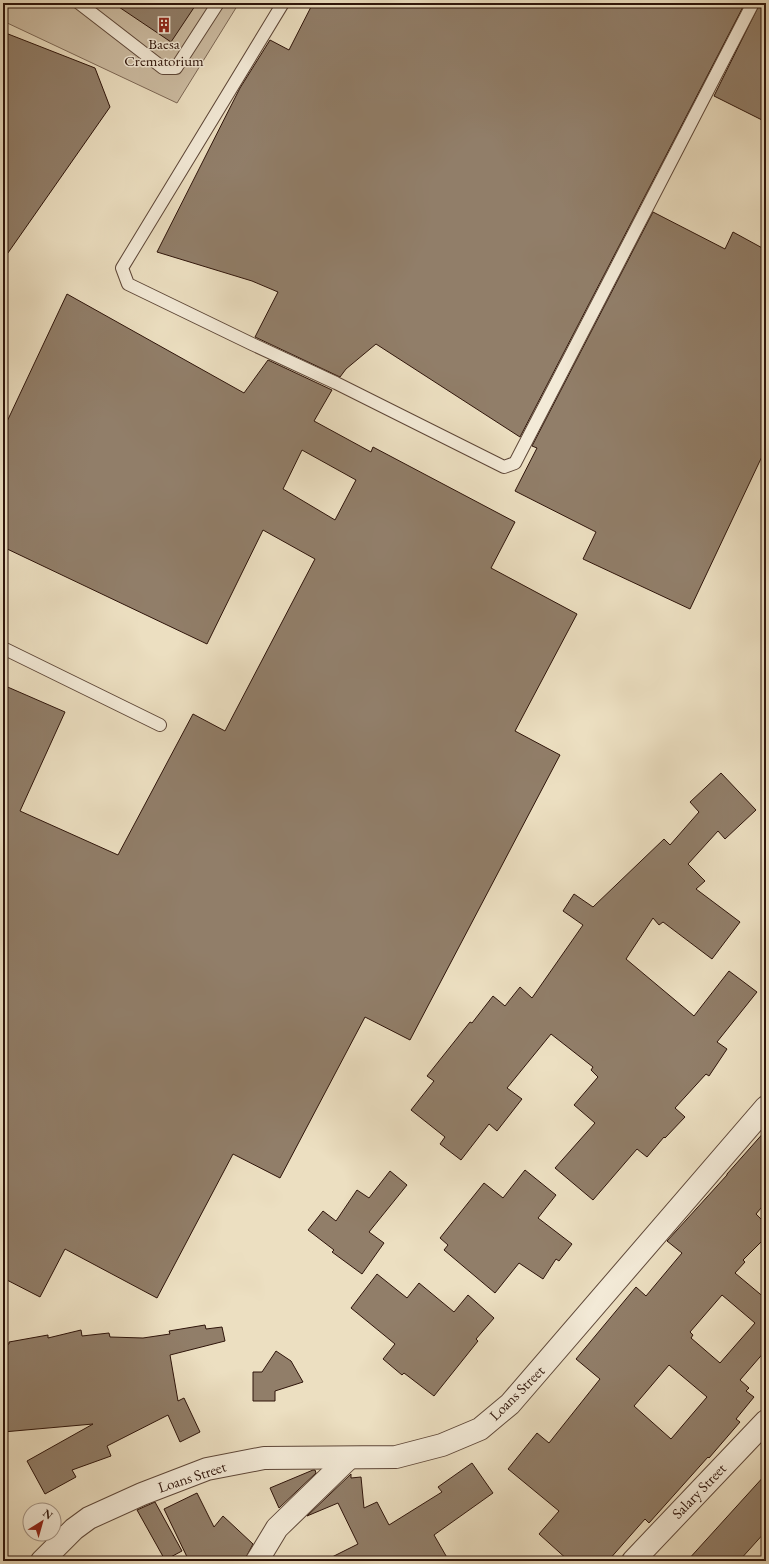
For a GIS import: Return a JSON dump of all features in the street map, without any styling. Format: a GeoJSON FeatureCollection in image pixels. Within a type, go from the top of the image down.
{"type":"FeatureCollection","features":[{"type":"Feature","properties":{"kind":"street","name":"Loans Street"},"geometry":{"type":"LineString","coordinates":[[42,1561],[74,1529],[90,1518],[142,1494],[207,1469],[264,1458],[396,1457],[442,1445],[480,1429],[510,1404],[766,1107]]}},
{"type":"Feature","properties":{"kind":"street","name":"Salary Street"},"geometry":{"type":"LineString","coordinates":[[632,1561],[766,1421]]}},
{"type":"Feature","properties":{"kind":"street"},"geometry":{"type":"LineString","coordinates":[[257,1561],[277,1528],[349,1458]]}},
{"type":"Feature","properties":{"kind":"lane"},"geometry":{"type":"LineString","coordinates":[[79,3],[163,68],[176,68],[218,3]]}},
{"type":"Feature","properties":{"kind":"lane"},"geometry":{"type":"LineString","coordinates":[[283,3],[122,268],[128,284],[336,383],[504,467],[515,463],[753,3]]}},
{"type":"Feature","properties":{"kind":"lane"},"geometry":{"type":"LineString","coordinates":[[3,648],[160,725]]}},
{"type":"Feature","properties":{"kind":"shaded area"},"geometry":{"type":"Polygon","coordinates":[[[3,3],[239,3],[177,103],[3,21],[3,3]]]}},
{"type":"Feature","properties":{"kind":"building","name":"Baesa Crematorium"},"geometry":{"type":"Polygon","coordinates":[[[113,3],[197,3],[171,42],[113,3]]]}},
{"type":"Feature","properties":{"kind":"building"},"geometry":{"type":"Polygon","coordinates":[[[313,3],[745,3],[520,437],[376,344],[346,369],[340,377],[255,337],[278,292],[252,281],[157,252],[240,88],[270,40],[289,50],[313,3]]]}},
{"type":"Feature","properties":{"kind":"building"},"geometry":{"type":"Polygon","coordinates":[[[760,3],[766,3],[766,122],[714,96],[760,3]]]}},
{"type":"Feature","properties":{"kind":"building"},"geometry":{"type":"Polygon","coordinates":[[[3,32],[95,68],[110,107],[3,260],[3,32]]]}},
{"type":"Feature","properties":{"kind":"building"},"geometry":{"type":"Polygon","coordinates":[[[653,212],[725,249],[733,232],[766,250],[766,448],[690,609],[583,559],[596,532],[515,491],[537,448],[532,446],[653,212]]]}},
{"type":"Feature","properties":{"kind":"building"},"geometry":{"type":"Polygon","coordinates":[[[67,294],[244,393],[268,360],[332,390],[314,421],[371,452],[373,447],[515,522],[491,568],[577,614],[515,731],[560,755],[410,1040],[365,1017],[280,1178],[233,1154],[157,1298],[65,1249],[40,1297],[3,1278],[3,685],[65,712],[20,811],[118,855],[193,714],[225,731],[315,559],[263,530],[207,644],[3,547],[3,430],[67,294]],[[302,450],[283,489],[335,520],[356,480],[302,450]]]}},
{"type":"Feature","properties":{"kind":"building"},"geometry":{"type":"Polygon","coordinates":[[[721,773],[756,810],[725,839],[718,831],[688,864],[705,881],[696,889],[740,922],[712,959],[663,922],[659,925],[653,918],[626,959],[694,1016],[729,971],[757,992],[717,1042],[727,1049],[709,1076],[706,1074],[675,1108],[685,1117],[665,1138],[664,1137],[647,1157],[637,1149],[593,1200],[555,1168],[595,1123],[574,1105],[598,1077],[591,1070],[593,1067],[551,1034],[507,1088],[522,1099],[497,1131],[489,1124],[461,1160],[440,1144],[445,1137],[411,1110],[434,1081],[427,1076],[493,996],[505,1006],[520,987],[532,998],[583,925],[563,911],[574,894],[593,907],[664,839],[670,845],[699,812],[690,802],[721,773]]]}},
{"type":"Feature","properties":{"kind":"building"},"geometry":{"type":"Polygon","coordinates":[[[766,1130],[766,1202],[756,1214],[766,1224],[766,1237],[743,1260],[745,1262],[735,1273],[766,1299],[766,1350],[740,1380],[749,1388],[746,1391],[754,1397],[736,1419],[740,1422],[709,1458],[708,1457],[649,1523],[645,1519],[608,1561],[569,1561],[539,1534],[559,1511],[508,1469],[537,1433],[549,1443],[600,1379],[576,1359],[636,1287],[646,1296],[682,1253],[667,1241],[766,1130]],[[722,1295],[690,1332],[693,1335],[691,1338],[720,1363],[755,1323],[722,1295]],[[669,1365],[634,1406],[671,1439],[707,1397],[669,1365]]]}},
{"type":"Feature","properties":{"kind":"building"},"geometry":{"type":"Polygon","coordinates":[[[525,1170],[556,1195],[538,1218],[572,1244],[559,1261],[556,1259],[543,1279],[519,1263],[495,1293],[444,1250],[448,1245],[440,1238],[484,1183],[503,1198],[525,1170]]]}},
{"type":"Feature","properties":{"kind":"building"},"geometry":{"type":"Polygon","coordinates":[[[390,1171],[407,1185],[369,1232],[384,1243],[362,1274],[332,1252],[334,1250],[308,1230],[323,1211],[336,1221],[357,1190],[369,1198],[390,1171]]]}},
{"type":"Feature","properties":{"kind":"building"},"geometry":{"type":"Polygon","coordinates":[[[377,1274],[407,1298],[419,1283],[454,1312],[468,1295],[494,1318],[476,1339],[478,1341],[434,1396],[404,1373],[402,1375],[383,1359],[395,1344],[351,1308],[377,1274]]]}},
{"type":"Feature","properties":{"kind":"building"},"geometry":{"type":"Polygon","coordinates":[[[205,1325],[206,1329],[222,1327],[225,1341],[170,1355],[178,1401],[184,1398],[200,1432],[180,1442],[168,1415],[107,1446],[111,1456],[72,1470],[76,1477],[45,1494],[27,1461],[93,1424],[3,1432],[3,1345],[9,1344],[9,1342],[48,1335],[48,1338],[81,1330],[82,1336],[109,1333],[110,1337],[143,1338],[170,1334],[169,1331],[205,1325]]]}},
{"type":"Feature","properties":{"kind":"building"},"geometry":{"type":"Polygon","coordinates":[[[276,1351],[291,1361],[303,1382],[275,1391],[275,1401],[253,1401],[253,1372],[262,1372],[276,1351]]]}},
{"type":"Feature","properties":{"kind":"building"},"geometry":{"type":"Polygon","coordinates":[[[472,1463],[493,1493],[434,1535],[449,1561],[324,1561],[358,1544],[338,1503],[307,1516],[351,1474],[351,1478],[361,1477],[364,1508],[377,1502],[389,1525],[442,1492],[438,1487],[472,1463]]]}},
{"type":"Feature","properties":{"kind":"building"},"geometry":{"type":"Polygon","coordinates":[[[315,1470],[316,1473],[279,1508],[270,1488],[315,1470]]]}},
{"type":"Feature","properties":{"kind":"building"},"geometry":{"type":"Polygon","coordinates":[[[766,1474],[766,1531],[739,1561],[687,1561],[766,1474]]]}},
{"type":"Feature","properties":{"kind":"building"},"geometry":{"type":"Polygon","coordinates":[[[197,1493],[214,1527],[223,1516],[253,1544],[244,1561],[189,1561],[164,1509],[197,1493]]]}},
{"type":"Feature","properties":{"kind":"building"},"geometry":{"type":"Polygon","coordinates":[[[155,1502],[182,1551],[165,1560],[137,1510],[155,1502]]]}},
{"type":"Feature","properties":{"kind":"place","name":"Baesa Crematorium"},"geometry":{"type":"Point","coordinates":[164,25]}}]}
